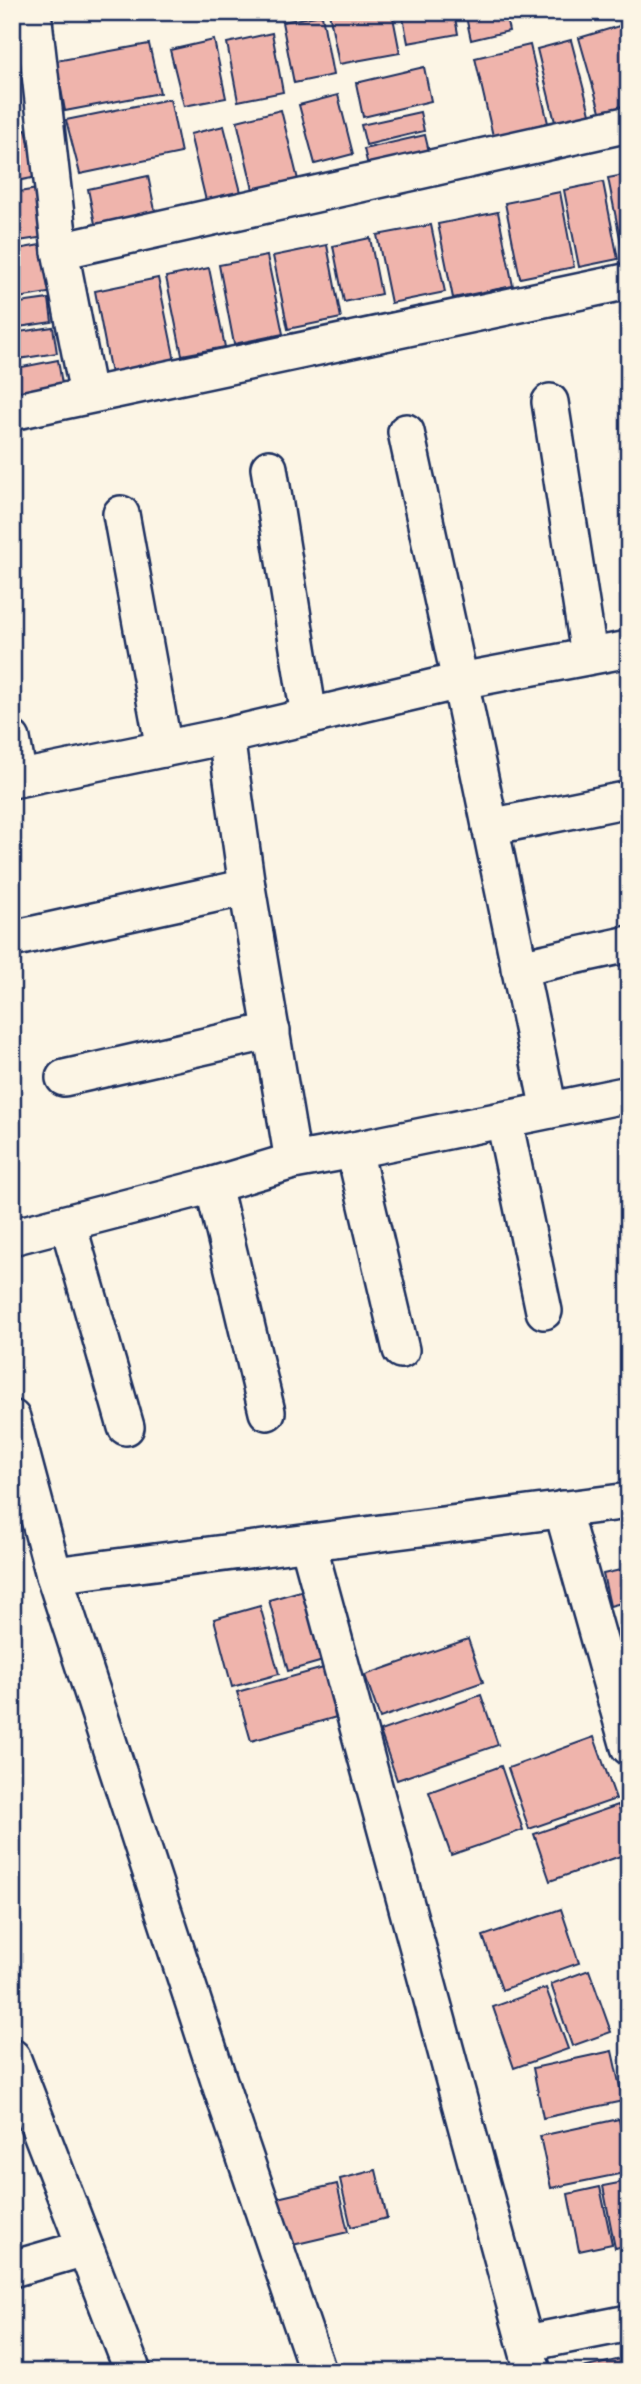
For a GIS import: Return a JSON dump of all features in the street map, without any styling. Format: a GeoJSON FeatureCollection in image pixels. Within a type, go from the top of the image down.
{"type":"FeatureCollection","features":[{"type":"Feature","properties":{"kind":"street"},"geometry":{"type":"LineString","coordinates":[[33,12],[60,251],[88,394]]}},
{"type":"Feature","properties":{"kind":"street"},"geometry":{"type":"LineString","coordinates":[[60,251],[629,124]]}},
{"type":"Feature","properties":{"kind":"street"},"geometry":{"type":"LineString","coordinates":[[12,412],[629,281]]}},
{"type":"Feature","properties":{"kind":"street"},"geometry":{"type":"LineString","coordinates":[[550,402],[589,655]]}},
{"type":"Feature","properties":{"kind":"street"},"geometry":{"type":"LineString","coordinates":[[406,432],[549,1110]]}},
{"type":"Feature","properties":{"kind":"street"},"geometry":{"type":"LineString","coordinates":[[269,468],[309,716]]}},
{"type":"Feature","properties":{"kind":"street"},"geometry":{"type":"LineString","coordinates":[[121,514],[164,749]]}},
{"type":"Feature","properties":{"kind":"street"},"geometry":{"type":"LineString","coordinates":[[12,739],[16,779],[226,736],[460,681],[629,649]]}},
{"type":"Feature","properties":{"kind":"street"},"geometry":{"type":"LineString","coordinates":[[226,736],[247,887],[293,1161]]}},
{"type":"Feature","properties":{"kind":"street"},"geometry":{"type":"LineString","coordinates":[[490,827],[629,799]]}},
{"type":"Feature","properties":{"kind":"street"},"geometry":{"type":"LineString","coordinates":[[12,939],[247,887]]}},
{"type":"Feature","properties":{"kind":"street"},"geometry":{"type":"LineString","coordinates":[[519,968],[629,944]]}},
{"type":"Feature","properties":{"kind":"street"},"geometry":{"type":"LineString","coordinates":[[64,1078],[272,1031]]}},
{"type":"Feature","properties":{"kind":"street"},"geometry":{"type":"LineString","coordinates":[[12,1237],[293,1161],[629,1094]]}},
{"type":"Feature","properties":{"kind":"street"},"geometry":{"type":"LineString","coordinates":[[505,1119],[544,1311]]}},
{"type":"Feature","properties":{"kind":"street"},"geometry":{"type":"LineString","coordinates":[[354,1150],[401,1350]]}},
{"type":"Feature","properties":{"kind":"street"},"geometry":{"type":"LineString","coordinates":[[212,1185],[267,1412]]}},
{"type":"Feature","properties":{"kind":"street"},"geometry":{"type":"LineString","coordinates":[[68,1224],[126,1427]]}},
{"type":"Feature","properties":{"kind":"street"},"geometry":{"type":"LineString","coordinates":[[12,1418],[54,1575],[221,2087],[318,2372]]}},
{"type":"Feature","properties":{"kind":"street"},"geometry":{"type":"LineString","coordinates":[[54,1575],[629,1501]]}},
{"type":"Feature","properties":{"kind":"street"},"geometry":{"type":"LineString","coordinates":[[562,1509],[629,1747]]}},
{"type":"Feature","properties":{"kind":"street"},"geometry":{"type":"LineString","coordinates":[[308,1543],[530,2357],[629,2323]]}},
{"type":"Feature","properties":{"kind":"street"},"geometry":{"type":"LineString","coordinates":[[12,2058],[133,2372]]}},
{"type":"Feature","properties":{"kind":"street"},"geometry":{"type":"LineString","coordinates":[[12,2269],[86,2248]]}},
{"type":"Feature","properties":{"kind":"building"},"geometry":{"type":"Polygon","coordinates":[[[329,12],[392,12],[400,53],[339,64],[329,12]]]}},
{"type":"Feature","properties":{"kind":"building"},"geometry":{"type":"Polygon","coordinates":[[[402,12],[454,12],[458,34],[408,43],[402,12]]]}},
{"type":"Feature","properties":{"kind":"building"},"geometry":{"type":"Polygon","coordinates":[[[465,12],[505,12],[509,31],[471,40],[465,12]]]}},
{"type":"Feature","properties":{"kind":"building"},"geometry":{"type":"Polygon","coordinates":[[[512,12],[566,12],[566,13],[514,22],[512,12]]]}},
{"type":"Feature","properties":{"kind":"building"},"geometry":{"type":"Polygon","coordinates":[[[572,12],[610,12],[574,20],[572,12]]]}},
{"type":"Feature","properties":{"kind":"building"},"geometry":{"type":"Polygon","coordinates":[[[322,15],[333,75],[294,83],[282,22],[322,15]]]}},
{"type":"Feature","properties":{"kind":"building"},"geometry":{"type":"Polygon","coordinates":[[[629,23],[629,111],[602,118],[579,38],[629,23]]]}},
{"type":"Feature","properties":{"kind":"building"},"geometry":{"type":"Polygon","coordinates":[[[272,33],[283,92],[238,101],[227,43],[272,33]]]}},
{"type":"Feature","properties":{"kind":"building"},"geometry":{"type":"Polygon","coordinates":[[[214,40],[226,98],[184,106],[170,50],[214,40]]]}},
{"type":"Feature","properties":{"kind":"building"},"geometry":{"type":"Polygon","coordinates":[[[571,40],[592,121],[557,130],[537,49],[571,40]]]}},
{"type":"Feature","properties":{"kind":"building"},"geometry":{"type":"Polygon","coordinates":[[[149,44],[160,93],[65,111],[56,61],[149,44]]]}},
{"type":"Feature","properties":{"kind":"building"},"geometry":{"type":"Polygon","coordinates":[[[530,45],[548,123],[493,136],[475,58],[530,45]]]}},
{"type":"Feature","properties":{"kind":"building"},"geometry":{"type":"Polygon","coordinates":[[[424,67],[431,101],[363,117],[356,83],[424,67]]]}},
{"type":"Feature","properties":{"kind":"building"},"geometry":{"type":"Polygon","coordinates":[[[12,76],[17,76],[22,121],[12,122],[12,76]]]}},
{"type":"Feature","properties":{"kind":"building"},"geometry":{"type":"Polygon","coordinates":[[[338,95],[353,154],[315,164],[299,105],[338,95]]]}},
{"type":"Feature","properties":{"kind":"building"},"geometry":{"type":"Polygon","coordinates":[[[170,99],[181,153],[80,174],[66,120],[170,99]]]}},
{"type":"Feature","properties":{"kind":"building"},"geometry":{"type":"Polygon","coordinates":[[[281,110],[299,184],[254,194],[237,121],[281,110]]]}},
{"type":"Feature","properties":{"kind":"building"},"geometry":{"type":"Polygon","coordinates":[[[420,112],[424,131],[366,145],[361,125],[420,112]]]}},
{"type":"Feature","properties":{"kind":"building"},"geometry":{"type":"Polygon","coordinates":[[[224,126],[242,196],[207,205],[190,134],[224,126]]]}},
{"type":"Feature","properties":{"kind":"building"},"geometry":{"type":"Polygon","coordinates":[[[26,130],[37,177],[12,182],[12,132],[26,130]]]}},
{"type":"Feature","properties":{"kind":"building"},"geometry":{"type":"Polygon","coordinates":[[[425,135],[430,156],[369,170],[364,149],[425,135]]]}},
{"type":"Feature","properties":{"kind":"building"},"geometry":{"type":"Polygon","coordinates":[[[629,174],[629,268],[626,268],[608,178],[629,174]]]}},
{"type":"Feature","properties":{"kind":"building"},"geometry":{"type":"Polygon","coordinates":[[[148,176],[157,220],[97,234],[88,189],[148,176]]]}},
{"type":"Feature","properties":{"kind":"building"},"geometry":{"type":"Polygon","coordinates":[[[603,182],[618,259],[579,267],[564,190],[603,182]]]}},
{"type":"Feature","properties":{"kind":"building"},"geometry":{"type":"Polygon","coordinates":[[[38,189],[45,237],[12,242],[12,193],[38,189]]]}},
{"type":"Feature","properties":{"kind":"building"},"geometry":{"type":"Polygon","coordinates":[[[560,192],[574,267],[520,278],[505,203],[560,192]]]}},
{"type":"Feature","properties":{"kind":"building"},"geometry":{"type":"Polygon","coordinates":[[[498,212],[513,286],[453,298],[438,224],[498,212]]]}},
{"type":"Feature","properties":{"kind":"building"},"geometry":{"type":"Polygon","coordinates":[[[431,225],[445,292],[391,303],[377,235],[431,225]]]}},
{"type":"Feature","properties":{"kind":"building"},"geometry":{"type":"Polygon","coordinates":[[[370,238],[381,294],[344,302],[333,246],[370,238]]]}},
{"type":"Feature","properties":{"kind":"building"},"geometry":{"type":"Polygon","coordinates":[[[46,244],[54,292],[12,299],[12,250],[46,244]]]}},
{"type":"Feature","properties":{"kind":"building"},"geometry":{"type":"Polygon","coordinates":[[[327,245],[341,318],[288,329],[273,256],[327,245]]]}},
{"type":"Feature","properties":{"kind":"building"},"geometry":{"type":"Polygon","coordinates":[[[267,256],[283,334],[234,344],[219,265],[267,256]]]}},
{"type":"Feature","properties":{"kind":"building"},"geometry":{"type":"Polygon","coordinates":[[[209,268],[225,347],[182,355],[166,277],[209,268]]]}},
{"type":"Feature","properties":{"kind":"building"},"geometry":{"type":"Polygon","coordinates":[[[158,278],[175,361],[111,374],[95,291],[158,278]]]}},
{"type":"Feature","properties":{"kind":"building"},"geometry":{"type":"Polygon","coordinates":[[[49,299],[52,322],[12,328],[12,304],[49,299]]]}},
{"type":"Feature","properties":{"kind":"building"},"geometry":{"type":"Polygon","coordinates":[[[53,327],[57,353],[12,360],[12,333],[53,327]]]}},
{"type":"Feature","properties":{"kind":"building"},"geometry":{"type":"Polygon","coordinates":[[[58,360],[64,396],[12,406],[12,369],[58,360]]]}},
{"type":"Feature","properties":{"kind":"building"},"geometry":{"type":"Polygon","coordinates":[[[629,1568],[629,1601],[610,1606],[603,1574],[629,1568]]]}},
{"type":"Feature","properties":{"kind":"building"},"geometry":{"type":"Polygon","coordinates":[[[304,1590],[323,1661],[288,1671],[269,1600],[304,1590]]]}},
{"type":"Feature","properties":{"kind":"building"},"geometry":{"type":"Polygon","coordinates":[[[260,1606],[279,1674],[232,1687],[214,1619],[260,1606]]]}},
{"type":"Feature","properties":{"kind":"building"},"geometry":{"type":"Polygon","coordinates":[[[629,1610],[629,1646],[621,1612],[629,1610]]]}},
{"type":"Feature","properties":{"kind":"building"},"geometry":{"type":"Polygon","coordinates":[[[468,1639],[483,1682],[380,1718],[365,1675],[468,1639]]]}},
{"type":"Feature","properties":{"kind":"building"},"geometry":{"type":"Polygon","coordinates":[[[327,1667],[340,1716],[251,1741],[237,1692],[327,1667]]]}},
{"type":"Feature","properties":{"kind":"building"},"geometry":{"type":"Polygon","coordinates":[[[481,1695],[498,1745],[397,1780],[380,1731],[481,1695]]]}},
{"type":"Feature","properties":{"kind":"building"},"geometry":{"type":"Polygon","coordinates":[[[594,1737],[616,1799],[529,1829],[508,1768],[594,1737]]]}},
{"type":"Feature","properties":{"kind":"building"},"geometry":{"type":"Polygon","coordinates":[[[501,1766],[523,1830],[451,1855],[429,1792],[501,1766]]]}},
{"type":"Feature","properties":{"kind":"building"},"geometry":{"type":"Polygon","coordinates":[[[618,1805],[629,1836],[629,1853],[550,1881],[534,1834],[618,1805]]]}},
{"type":"Feature","properties":{"kind":"building"},"geometry":{"type":"Polygon","coordinates":[[[561,1909],[579,1963],[502,1990],[483,1936],[561,1909]]]}},
{"type":"Feature","properties":{"kind":"building"},"geometry":{"type":"Polygon","coordinates":[[[589,1970],[611,2032],[572,2046],[551,1984],[589,1970]]]}},
{"type":"Feature","properties":{"kind":"building"},"geometry":{"type":"Polygon","coordinates":[[[546,1988],[568,2049],[514,2068],[493,2007],[546,1988]]]}},
{"type":"Feature","properties":{"kind":"building"},"geometry":{"type":"Polygon","coordinates":[[[612,2051],[623,2101],[543,2118],[533,2068],[612,2051]]]}},
{"type":"Feature","properties":{"kind":"building"},"geometry":{"type":"Polygon","coordinates":[[[619,2119],[629,2172],[551,2188],[540,2136],[619,2119]]]}},
{"type":"Feature","properties":{"kind":"building"},"geometry":{"type":"Polygon","coordinates":[[[376,2170],[387,2218],[351,2227],[340,2179],[376,2170]]]}},
{"type":"Feature","properties":{"kind":"building"},"geometry":{"type":"Polygon","coordinates":[[[629,2181],[629,2245],[615,2248],[603,2186],[629,2181]]]}},
{"type":"Feature","properties":{"kind":"building"},"geometry":{"type":"Polygon","coordinates":[[[337,2184],[348,2232],[284,2247],[273,2199],[337,2184]]]}},
{"type":"Feature","properties":{"kind":"building"},"geometry":{"type":"Polygon","coordinates":[[[600,2187],[612,2244],[579,2251],[568,2194],[600,2187]]]}},
{"type":"Feature","properties":{"kind":"building"},"geometry":{"type":"Polygon","coordinates":[[[629,2357],[629,2372],[570,2372],[570,2371],[629,2357]]]}}]}
